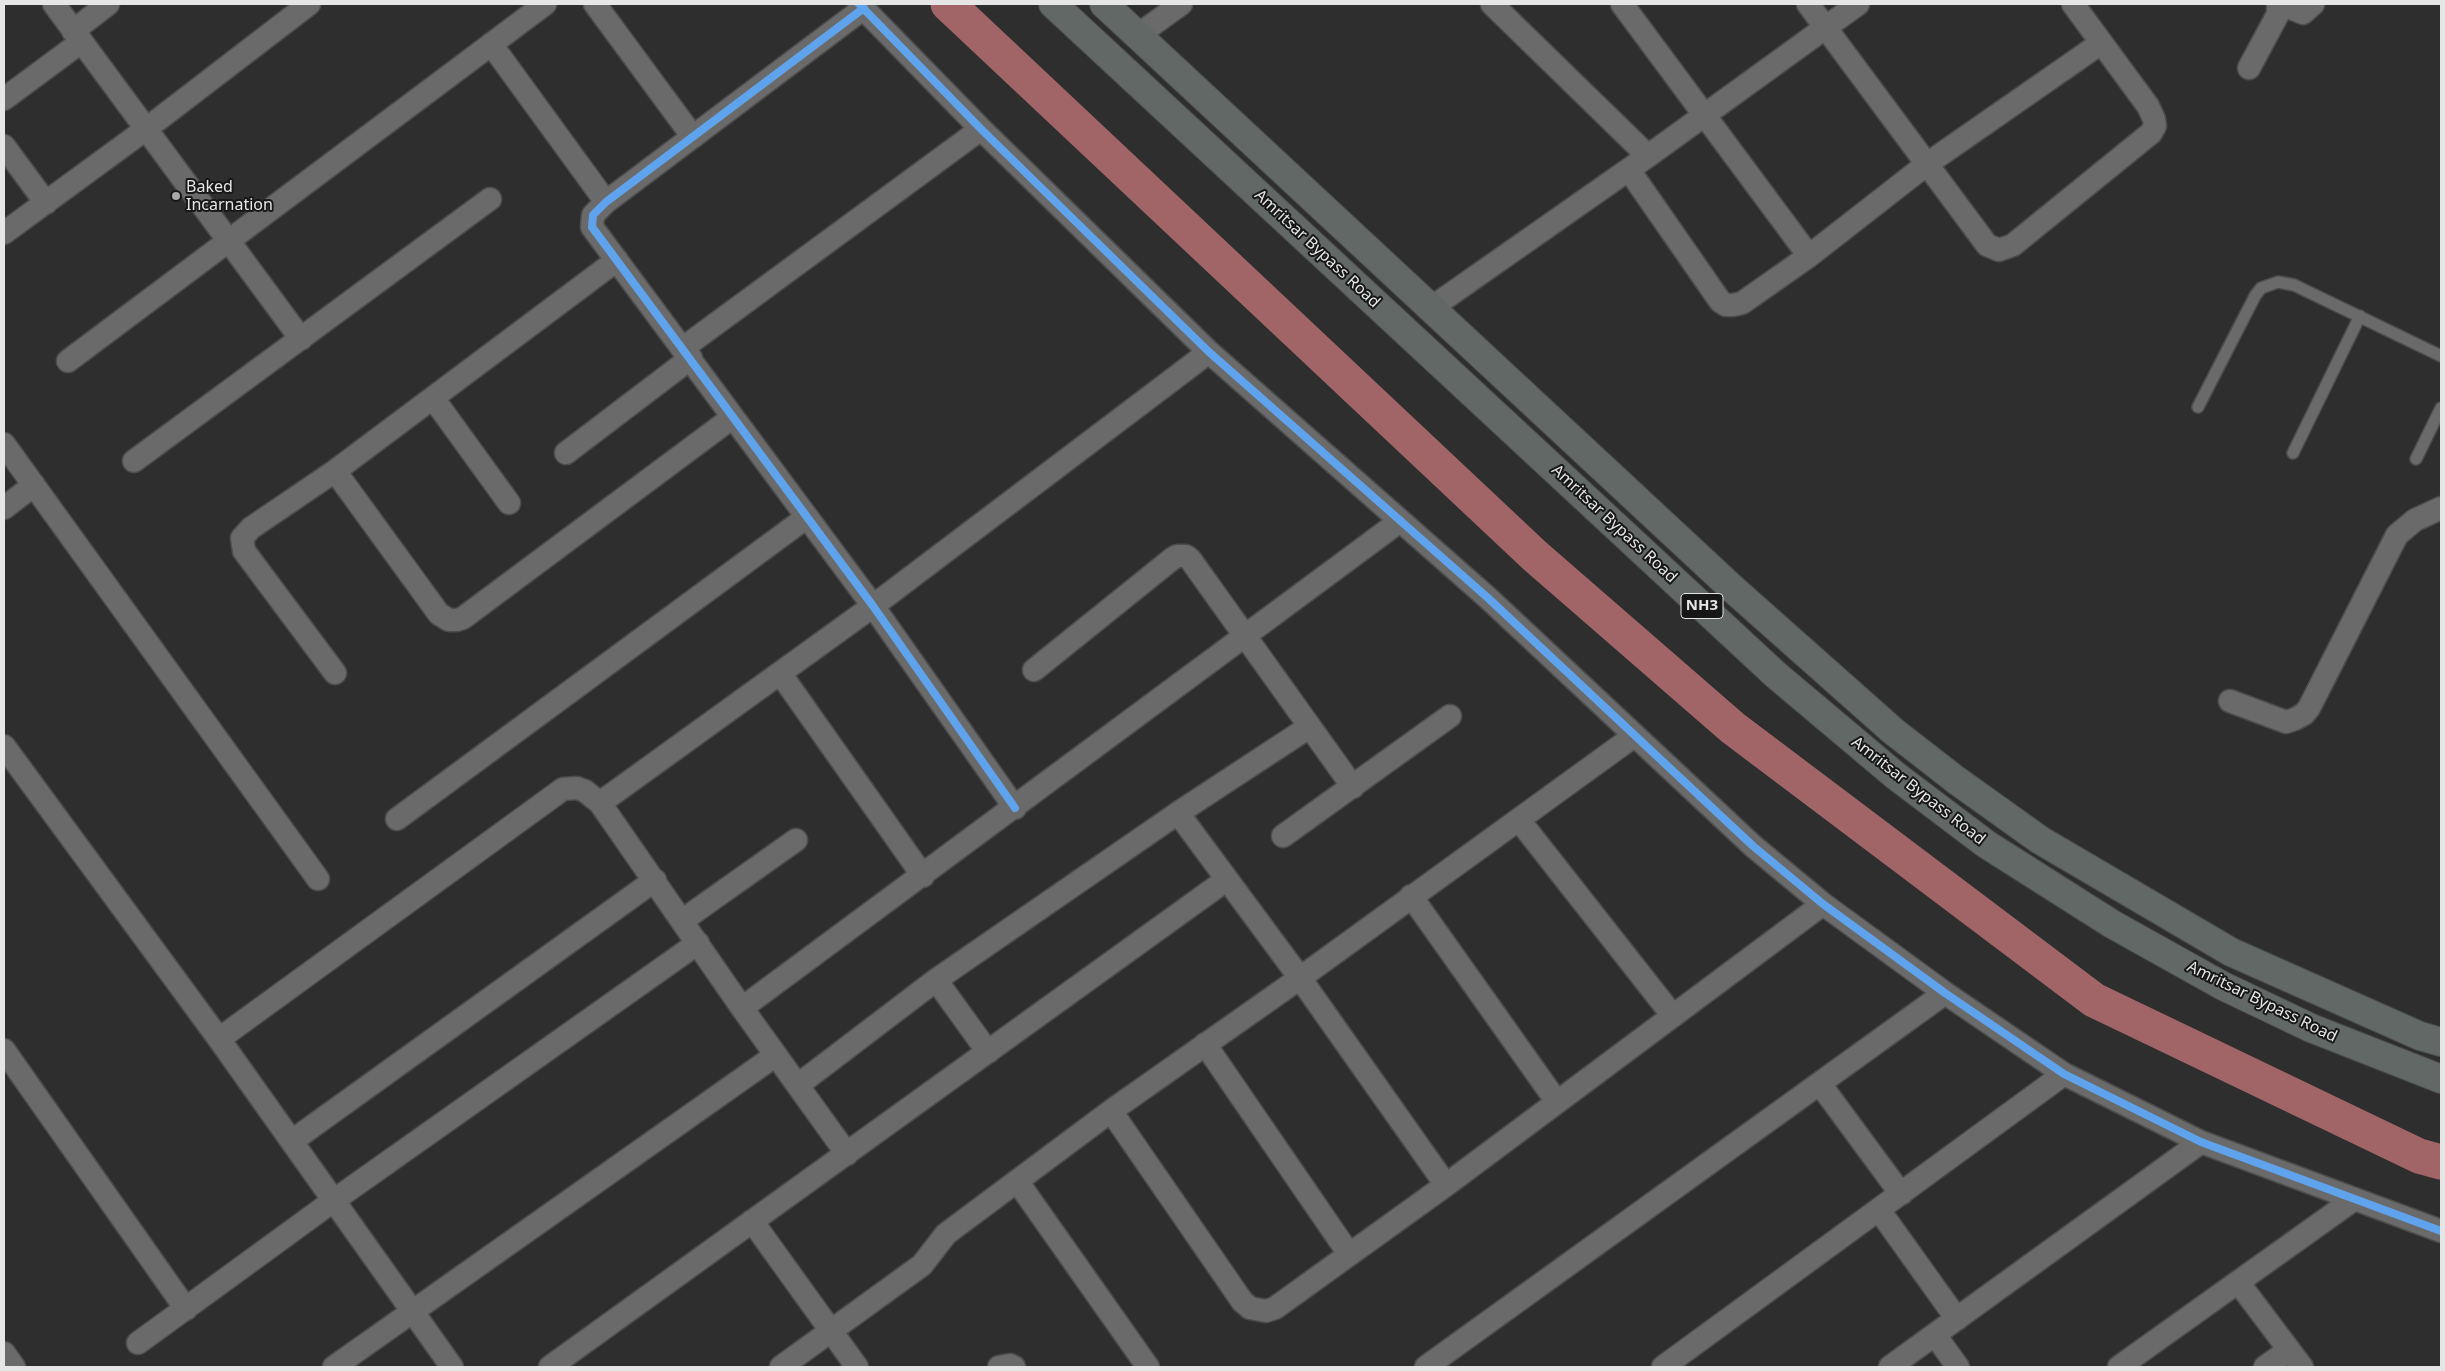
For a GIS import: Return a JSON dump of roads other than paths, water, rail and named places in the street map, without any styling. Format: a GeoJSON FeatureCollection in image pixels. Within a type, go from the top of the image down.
{"type":"FeatureCollection","features":[{"type":"Feature","properties":{"kind":"highway","name":"Amritsar Bypass Road"},"geometry":{"type":"LineString","coordinates":[[1053,4],[1776,675],[1896,776],[1986,844],[2112,924],[2223,986],[2311,1028],[2441,1079]]}},
{"type":"Feature","properties":{"kind":"highway","name":"Amritsar Bypass Road"},"geometry":{"type":"LineString","coordinates":[[1104,4],[1732,590],[1893,731],[1956,780],[2040,840],[2230,952],[2411,1032],[2441,1042]]}},
{"type":"Feature","properties":{"kind":"street"},"geometry":{"type":"LineString","coordinates":[[54,4],[228,242],[301,338]]}},
{"type":"Feature","properties":{"kind":"street"},"geometry":{"type":"LineString","coordinates":[[4,99],[78,36],[108,4]]}},
{"type":"Feature","properties":{"kind":"street"},"geometry":{"type":"LineString","coordinates":[[4,232],[146,129],[309,4]]}},
{"type":"Feature","properties":{"kind":"street"},"geometry":{"type":"LineString","coordinates":[[68,361],[545,4]]}},
{"type":"Feature","properties":{"kind":"street"},"geometry":{"type":"LineString","coordinates":[[596,4],[693,137]]}},
{"type":"Feature","properties":{"kind":"street"},"geometry":{"type":"LineString","coordinates":[[1138,35],[1181,4]]}},
{"type":"Feature","properties":{"kind":"street"},"geometry":{"type":"LineString","coordinates":[[1492,4],[1648,156]]}},
{"type":"Feature","properties":{"kind":"street"},"geometry":{"type":"LineString","coordinates":[[1622,4],[1809,256]]}},
{"type":"Feature","properties":{"kind":"street"},"geometry":{"type":"LineString","coordinates":[[1808,4],[1987,245],[1999,250],[2013,245],[2151,133],[2154,126],[2152,112],[2072,4]]}},
{"type":"Feature","properties":{"kind":"street"},"geometry":{"type":"LineString","coordinates":[[1431,308],[1629,170],[1858,4]]}},
{"type":"Feature","properties":{"kind":"street"},"geometry":{"type":"LineString","coordinates":[[2249,68],[2278,14],[2279,4],[2303,12],[2313,4]]}},
{"type":"Feature","properties":{"kind":"street"},"geometry":{"type":"LineString","coordinates":[[1015,808],[873,606],[592,227],[593,215],[606,202],[862,6],[981,129],[1209,352],[1488,598],[1753,846],[1823,904],[1945,993],[2064,1074],[2201,1142],[2353,1200],[2441,1231]]}},
{"type":"Feature","properties":{"kind":"street"},"geometry":{"type":"LineString","coordinates":[[1629,170],[1714,294],[1726,305],[1742,303],[1809,256],[1927,164],[2101,42]]}},
{"type":"Feature","properties":{"kind":"street"},"geometry":{"type":"LineString","coordinates":[[491,44],[606,202]]}},
{"type":"Feature","properties":{"kind":"street"},"geometry":{"type":"LineString","coordinates":[[566,453],[687,353],[981,129]]}},
{"type":"Feature","properties":{"kind":"street"},"geometry":{"type":"LineString","coordinates":[[4,146],[46,203]]}},
{"type":"Feature","properties":{"kind":"street"},"geometry":{"type":"LineString","coordinates":[[134,461],[490,198]]}},
{"type":"Feature","properties":{"kind":"street"},"geometry":{"type":"LineString","coordinates":[[336,673],[244,551],[241,544],[242,538],[251,528],[336,471],[617,260]]}},
{"type":"Feature","properties":{"kind":"street"},"geometry":{"type":"LineString","coordinates":[[600,803],[873,606],[1209,352]]}},
{"type":"Feature","properties":{"kind":"street"},"geometry":{"type":"LineString","coordinates":[[433,398],[509,503]]}},
{"type":"Feature","properties":{"kind":"street"},"geometry":{"type":"LineString","coordinates":[[336,471],[439,614],[449,620],[457,620],[463,618],[733,417]]}},
{"type":"Feature","properties":{"kind":"street"},"geometry":{"type":"LineString","coordinates":[[4,444],[318,879]]}},
{"type":"Feature","properties":{"kind":"street"},"geometry":{"type":"LineString","coordinates":[[4,508],[34,485]]}},
{"type":"Feature","properties":{"kind":"street"},"geometry":{"type":"LineString","coordinates":[[2230,701],[2286,722],[2304,714],[2309,708],[2397,535],[2415,520],[2441,508]]}},
{"type":"Feature","properties":{"kind":"street"},"geometry":{"type":"LineString","coordinates":[[397,819],[807,517]]}},
{"type":"Feature","properties":{"kind":"street"},"geometry":{"type":"LineString","coordinates":[[742,1008],[1015,808],[1400,521]]}},
{"type":"Feature","properties":{"kind":"street"},"geometry":{"type":"LineString","coordinates":[[1034,670],[1172,560],[1182,555],[1190,559],[1353,787]]}},
{"type":"Feature","properties":{"kind":"street"},"geometry":{"type":"LineString","coordinates":[[780,674],[923,876]]}},
{"type":"Feature","properties":{"kind":"street"},"geometry":{"type":"LineString","coordinates":[[1284,836],[1450,716]]}},
{"type":"Feature","properties":{"kind":"street"},"geometry":{"type":"LineString","coordinates":[[798,1085],[936,980],[1178,813],[1309,727]]}},
{"type":"Feature","properties":{"kind":"street"},"geometry":{"type":"LineString","coordinates":[[781,1367],[922,1265],[946,1234],[1111,1111],[1300,978],[1634,736]]}},
{"type":"Feature","properties":{"kind":"street"},"geometry":{"type":"LineString","coordinates":[[6,753],[219,1039],[452,1367]]}},
{"type":"Feature","properties":{"kind":"street"},"geometry":{"type":"LineString","coordinates":[[219,1039],[563,789],[578,788],[600,803],[683,920],[742,1008],[847,1154]]}},
{"type":"Feature","properties":{"kind":"street"},"geometry":{"type":"LineString","coordinates":[[1178,813],[1300,978],[1446,1184]]}},
{"type":"Feature","properties":{"kind":"street"},"geometry":{"type":"LineString","coordinates":[[1519,820],[1673,1016]]}},
{"type":"Feature","properties":{"kind":"street"},"geometry":{"type":"LineString","coordinates":[[683,920],[796,840]]}},
{"type":"Feature","properties":{"kind":"street"},"geometry":{"type":"LineString","coordinates":[[292,1141],[654,880]]}},
{"type":"Feature","properties":{"kind":"street"},"geometry":{"type":"LineString","coordinates":[[550,1367],[1226,880]]}},
{"type":"Feature","properties":{"kind":"street"},"geometry":{"type":"LineString","coordinates":[[1411,896],[1557,1102]]}},
{"type":"Feature","properties":{"kind":"street"},"geometry":{"type":"LineString","coordinates":[[1111,1111],[1242,1301],[1250,1308],[1266,1312],[1275,1308],[1446,1184],[1823,904]]}},
{"type":"Feature","properties":{"kind":"street"},"geometry":{"type":"LineString","coordinates":[[138,1343],[334,1201],[698,943]]}},
{"type":"Feature","properties":{"kind":"street"},"geometry":{"type":"LineString","coordinates":[[936,980],[988,1052]]}},
{"type":"Feature","properties":{"kind":"street"},"geometry":{"type":"LineString","coordinates":[[1426,1367],[1945,993]]}},
{"type":"Feature","properties":{"kind":"street"},"geometry":{"type":"LineString","coordinates":[[1206,1044],[1349,1254]]}},
{"type":"Feature","properties":{"kind":"street"},"geometry":{"type":"LineString","coordinates":[[4,1050],[186,1309]]}},
{"type":"Feature","properties":{"kind":"street"},"geometry":{"type":"LineString","coordinates":[[334,1367],[776,1055]]}},
{"type":"Feature","properties":{"kind":"street"},"geometry":{"type":"LineString","coordinates":[[1663,1367],[2064,1074]]}},
{"type":"Feature","properties":{"kind":"street"},"geometry":{"type":"LineString","coordinates":[[1820,1084],[1901,1194]]}},
{"type":"Feature","properties":{"kind":"street"},"geometry":{"type":"LineString","coordinates":[[1890,1367],[2201,1142]]}},
{"type":"Feature","properties":{"kind":"street"},"geometry":{"type":"LineString","coordinates":[[1017,1181],[1148,1367]]}},
{"type":"Feature","properties":{"kind":"street"},"geometry":{"type":"LineString","coordinates":[[2119,1367],[2353,1200]]}},
{"type":"Feature","properties":{"kind":"street"},"geometry":{"type":"LineString","coordinates":[[1878,1210],[1957,1319]]}},
{"type":"Feature","properties":{"kind":"street"},"geometry":{"type":"LineString","coordinates":[[752,1221],[856,1367]]}},
{"type":"Feature","properties":{"kind":"street"},"geometry":{"type":"LineString","coordinates":[[2238,1282],[2296,1359],[2266,1367]]}},
{"type":"Feature","properties":{"kind":"street"},"geometry":{"type":"LineString","coordinates":[[1935,1335],[1958,1367]]}},
{"type":"Feature","properties":{"kind":"street"},"geometry":{"type":"LineString","coordinates":[[4,1352],[14,1367]]}},
{"type":"Feature","properties":{"kind":"street"},"geometry":{"type":"LineString","coordinates":[[999,1367],[1010,1365],[1014,1367]]}},
{"type":"Feature","properties":{"kind":"lane"},"geometry":{"type":"LineString","coordinates":[[2198,407],[2255,296],[2261,288],[2268,284],[2286,282],[2441,356]]}},
{"type":"Feature","properties":{"kind":"lane"},"geometry":{"type":"LineString","coordinates":[[2293,453],[2360,316]]}},
{"type":"Feature","properties":{"kind":"lane"},"geometry":{"type":"LineString","coordinates":[[2416,459],[2441,408]]}},
{"type":"Feature","properties":{"kind":"waterway"},"geometry":{"type":"LineString","coordinates":[[948,4],[1535,556],[1733,728],[2094,1000],[2419,1156],[2441,1162]]}},
{"type":"Feature","properties":{"kind":"place","name":"Baked Incarnation"},"geometry":{"type":"Point","coordinates":[176,196]}}]}
